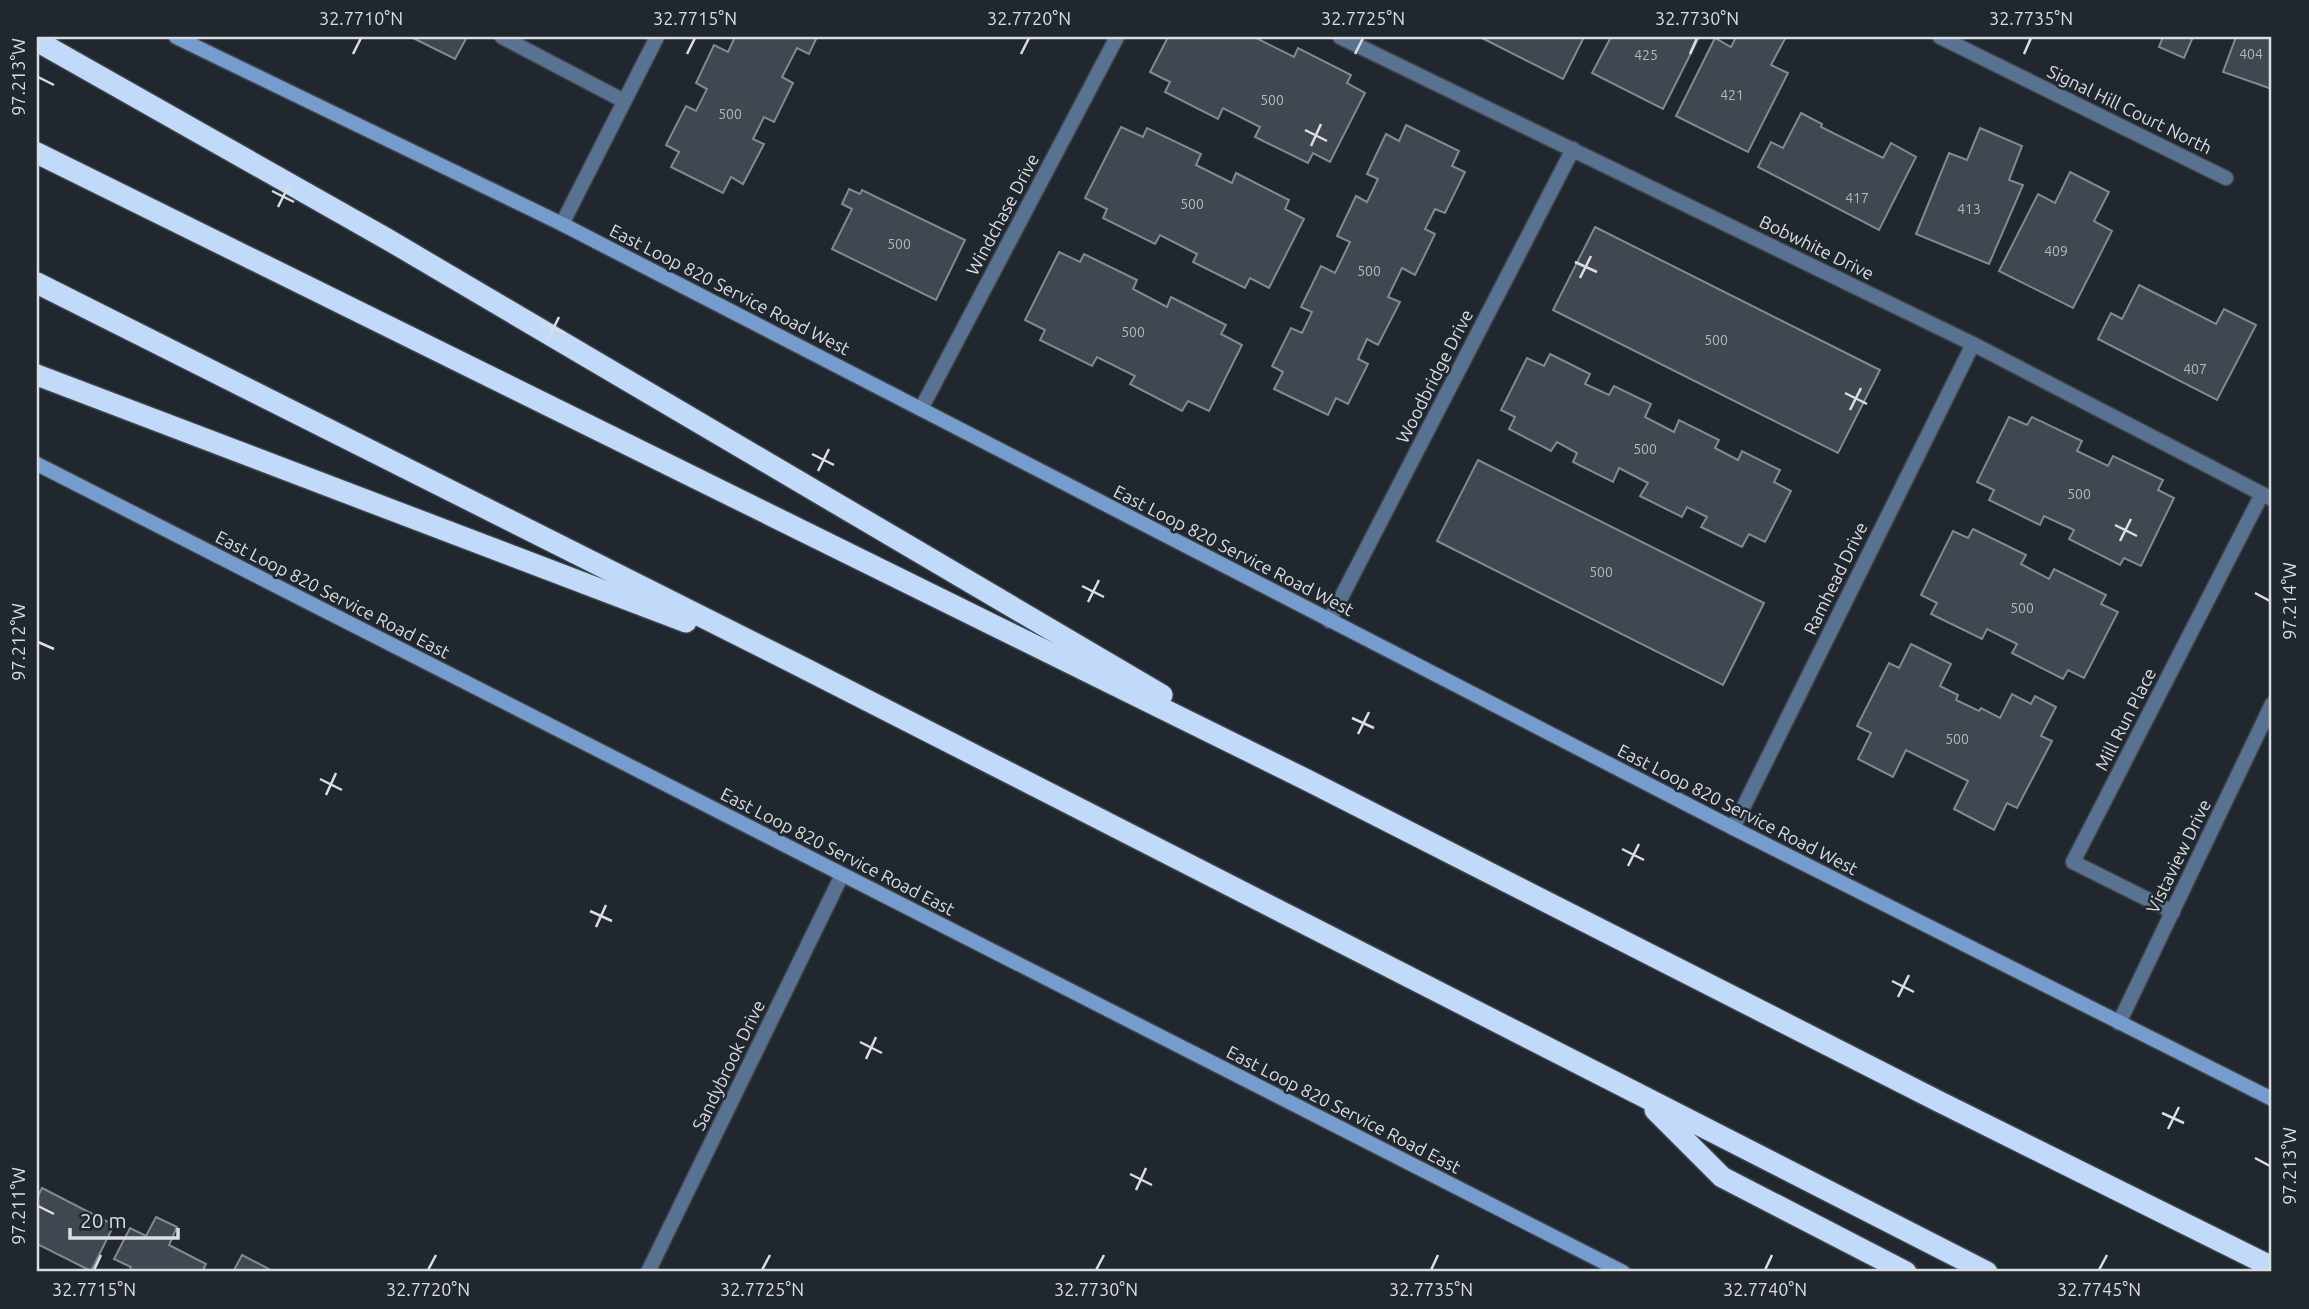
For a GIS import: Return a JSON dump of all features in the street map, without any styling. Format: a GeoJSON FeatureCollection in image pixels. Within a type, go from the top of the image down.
{"type":"FeatureCollection","features":[{"type":"Feature","properties":{"kind":"highway"},"geometry":{"type":"LineString","coordinates":[[37,41],[387,239],[1305,779]]}},
{"type":"Feature","properties":{"kind":"highway"},"geometry":{"type":"LineString","coordinates":[[37,153],[1305,779],[1936,1100],[2272,1267]]}},
{"type":"Feature","properties":{"kind":"highway"},"geometry":{"type":"LineString","coordinates":[[37,283],[796,664],[1987,1272]]}},
{"type":"Feature","properties":{"kind":"highway"},"geometry":{"type":"LineString","coordinates":[[37,375],[796,664]]}},
{"type":"Feature","properties":{"kind":"highway"},"geometry":{"type":"LineString","coordinates":[[1641,1096],[1722,1177],[1906,1272]]}},
{"type":"Feature","properties":{"kind":"main road","name":"East Loop 820 Service Road West"},"geometry":{"type":"LineString","coordinates":[[176,37],[562,224],[1732,828],[2272,1099]]}},
{"type":"Feature","properties":{"kind":"main road","name":"East Loop 820 Service Road East"},"geometry":{"type":"LineString","coordinates":[[37,464],[1623,1272]]}},
{"type":"Feature","properties":{"kind":"street"},"geometry":{"type":"LineString","coordinates":[[502,37],[624,101]]}},
{"type":"Feature","properties":{"kind":"street"},"geometry":{"type":"LineString","coordinates":[[562,224],[657,37]]}},
{"type":"Feature","properties":{"kind":"street","name":"Windchase Drive"},"geometry":{"type":"LineString","coordinates":[[921,409],[1117,37]]}},
{"type":"Feature","properties":{"kind":"street","name":"Bobwhite Drive"},"geometry":{"type":"LineString","coordinates":[[1340,37],[1973,344],[2267,496]]}},
{"type":"Feature","properties":{"kind":"street","name":"Signal Hill Court North"},"geometry":{"type":"LineString","coordinates":[[1941,37],[2226,178]]}},
{"type":"Feature","properties":{"kind":"street","name":"Woodbridge Drive"},"geometry":{"type":"LineString","coordinates":[[1329,621],[1573,149]]}},
{"type":"Feature","properties":{"kind":"street","name":"Ramhead Drive"},"geometry":{"type":"LineString","coordinates":[[1732,828],[1973,344]]}},
{"type":"Feature","properties":{"kind":"street","name":"Mill Run Place"},"geometry":{"type":"LineString","coordinates":[[2173,912],[2073,862],[2267,496]]}},
{"type":"Feature","properties":{"kind":"street","name":"Vistaview Drive"},"geometry":{"type":"LineString","coordinates":[[2119,1023],[2272,704]]}},
{"type":"Feature","properties":{"kind":"street","name":"Sandybrook Drive"},"geometry":{"type":"LineString","coordinates":[[648,1272],[842,875]]}},
{"type":"Feature","properties":{"kind":"building"},"geometry":{"type":"Polygon","coordinates":[[[411,37],[467,37],[455,59],[411,37]]]}},
{"type":"Feature","properties":{"kind":"building"},"geometry":{"type":"Polygon","coordinates":[[[735,37],[817,37],[809,54],[797,48],[782,77],[793,83],[774,122],[764,117],[753,139],[764,144],[743,184],[731,177],[723,193],[671,167],[679,152],[666,145],[686,106],[696,111],[707,89],[696,83],[714,45],[728,52],[735,37]]]}},
{"type":"Feature","properties":{"kind":"building"},"geometry":{"type":"Polygon","coordinates":[[[1168,37],[1257,37],[1294,57],[1298,48],[1351,75],[1347,83],[1365,93],[1330,162],[1313,153],[1308,163],[1255,137],[1260,127],[1223,108],[1218,119],[1165,92],[1170,82],[1150,72],[1168,37]]]}},
{"type":"Feature","properties":{"kind":"building"},"geometry":{"type":"Polygon","coordinates":[[[1480,37],[1584,37],[1563,79],[1480,37]]]}},
{"type":"Feature","properties":{"kind":"building"},"geometry":{"type":"Polygon","coordinates":[[[1611,37],[1699,37],[1663,109],[1592,73],[1611,37]]]}},
{"type":"Feature","properties":{"kind":"building"},"geometry":{"type":"Polygon","coordinates":[[[1736,37],[1786,37],[1771,65],[1788,73],[1748,152],[1676,116],[1715,38],[1731,47],[1736,37]]]}},
{"type":"Feature","properties":{"kind":"building"},"geometry":{"type":"Polygon","coordinates":[[[2163,37],[2193,37],[2184,58],[2159,47],[2163,37]]]}},
{"type":"Feature","properties":{"kind":"building"},"geometry":{"type":"Polygon","coordinates":[[[2236,37],[2272,37],[2272,89],[2223,72],[2236,37]]]}},
{"type":"Feature","properties":{"kind":"building"},"geometry":{"type":"Polygon","coordinates":[[[1801,113],[1822,124],[1821,127],[1883,158],[1891,143],[1916,157],[1879,230],[1758,167],[1771,142],[1783,148],[1801,113]]]}},
{"type":"Feature","properties":{"kind":"building"},"geometry":{"type":"Polygon","coordinates":[[[1406,125],[1459,151],[1452,166],[1465,172],[1445,213],[1435,209],[1425,229],[1435,234],[1415,275],[1402,268],[1388,297],[1400,302],[1378,345],[1367,339],[1358,359],[1368,364],[1348,404],[1336,398],[1328,415],[1274,389],[1283,372],[1272,366],[1291,328],[1302,333],[1312,312],[1301,307],[1321,266],[1335,273],[1350,242],[1337,236],[1356,196],[1367,202],[1378,179],[1367,174],[1386,134],[1399,141],[1406,125]]]}},
{"type":"Feature","properties":{"kind":"building"},"geometry":{"type":"Polygon","coordinates":[[[1121,127],[1143,137],[1147,128],[1201,154],[1196,165],[1232,183],[1236,173],[1289,200],[1285,209],[1304,219],[1269,288],[1250,278],[1245,288],[1193,262],[1197,254],[1160,235],[1155,244],[1103,218],[1107,209],[1085,198],[1121,127]]]}},
{"type":"Feature","properties":{"kind":"building"},"geometry":{"type":"Polygon","coordinates":[[[1980,128],[2022,146],[2009,180],[2023,185],[1989,264],[1916,234],[1949,153],[1967,160],[1980,128]]]}},
{"type":"Feature","properties":{"kind":"building"},"geometry":{"type":"Polygon","coordinates":[[[2070,172],[2109,192],[2094,221],[2112,231],[2073,308],[1999,271],[2038,194],[2055,203],[2070,172]]]}},
{"type":"Feature","properties":{"kind":"building"},"geometry":{"type":"Polygon","coordinates":[[[849,189],[860,194],[862,190],[965,240],[936,300],[832,249],[852,209],[842,204],[849,189]]]}},
{"type":"Feature","properties":{"kind":"building"},"geometry":{"type":"Polygon","coordinates":[[[1595,227],[1880,370],[1838,453],[1553,310],[1595,227]]]}},
{"type":"Feature","properties":{"kind":"building"},"geometry":{"type":"Polygon","coordinates":[[[1059,252],[1080,262],[1084,254],[1137,280],[1133,289],[1167,307],[1171,297],[1226,325],[1221,334],[1242,345],[1209,411],[1188,401],[1182,411],[1130,384],[1135,376],[1097,357],[1092,366],[1040,340],[1045,330],[1025,320],[1059,252]]]}},
{"type":"Feature","properties":{"kind":"building"},"geometry":{"type":"Polygon","coordinates":[[[2139,285],[2216,324],[2224,309],[2256,325],[2217,400],[2098,339],[2111,313],[2122,319],[2139,285]]]}},
{"type":"Feature","properties":{"kind":"building"},"geometry":{"type":"Polygon","coordinates":[[[1550,354],[1590,374],[1585,384],[1609,395],[1614,386],[1651,404],[1645,417],[1674,432],[1679,420],[1719,440],[1715,448],[1738,460],[1742,451],[1780,470],[1774,482],[1791,491],[1765,542],[1749,534],[1742,547],[1701,527],[1707,517],[1687,507],[1682,517],[1640,496],[1648,483],[1619,468],[1613,482],[1573,462],[1577,453],[1557,442],[1551,451],[1509,429],[1515,417],[1501,410],[1527,358],[1544,366],[1550,354]]]}},
{"type":"Feature","properties":{"kind":"building"},"geometry":{"type":"Polygon","coordinates":[[[2009,417],[2027,425],[2032,417],[2082,441],[2077,451],[2108,466],[2113,456],[2163,480],[2158,490],[2174,498],[2141,566],[2124,558],[2120,565],[2069,539],[2074,530],[2044,516],[2040,525],[1989,500],[1994,490],[1977,482],[2009,417]]]}},
{"type":"Feature","properties":{"kind":"building"},"geometry":{"type":"Polygon","coordinates":[[[1478,460],[1764,603],[1723,685],[1437,541],[1478,460]]]}},
{"type":"Feature","properties":{"kind":"building"},"geometry":{"type":"Polygon","coordinates":[[[1973,529],[2026,555],[2021,564],[2049,579],[2054,569],[2106,595],[2101,604],[2118,612],[2084,678],[2068,670],[2063,679],[2012,653],[2017,644],[1987,629],[1982,639],[1931,614],[1937,603],[1921,595],[1953,531],[1968,538],[1973,529]]]}},
{"type":"Feature","properties":{"kind":"building"},"geometry":{"type":"Polygon","coordinates":[[[1911,644],[1951,664],[1940,686],[1958,695],[1956,700],[1979,711],[1981,708],[2000,718],[2012,694],[2031,704],[2035,696],[2056,707],[2041,736],[2052,741],[2017,808],[2007,803],[1994,830],[1954,809],[1968,781],[1906,750],[1893,777],[1858,759],[1871,733],[1857,726],[1889,663],[1899,668],[1911,644]]]}},
{"type":"Feature","properties":{"kind":"building"},"geometry":{"type":"Polygon","coordinates":[[[42,1188],[114,1225],[91,1271],[37,1244],[37,1198],[42,1188]]]}},
{"type":"Feature","properties":{"kind":"building"},"geometry":{"type":"Polygon","coordinates":[[[156,1217],[177,1227],[169,1245],[206,1264],[202,1272],[129,1272],[131,1267],[114,1259],[130,1228],[146,1236],[156,1217]]]}},
{"type":"Feature","properties":{"kind":"building"},"geometry":{"type":"Polygon","coordinates":[[[242,1255],[269,1269],[267,1272],[233,1272],[242,1255]]]}}]}
